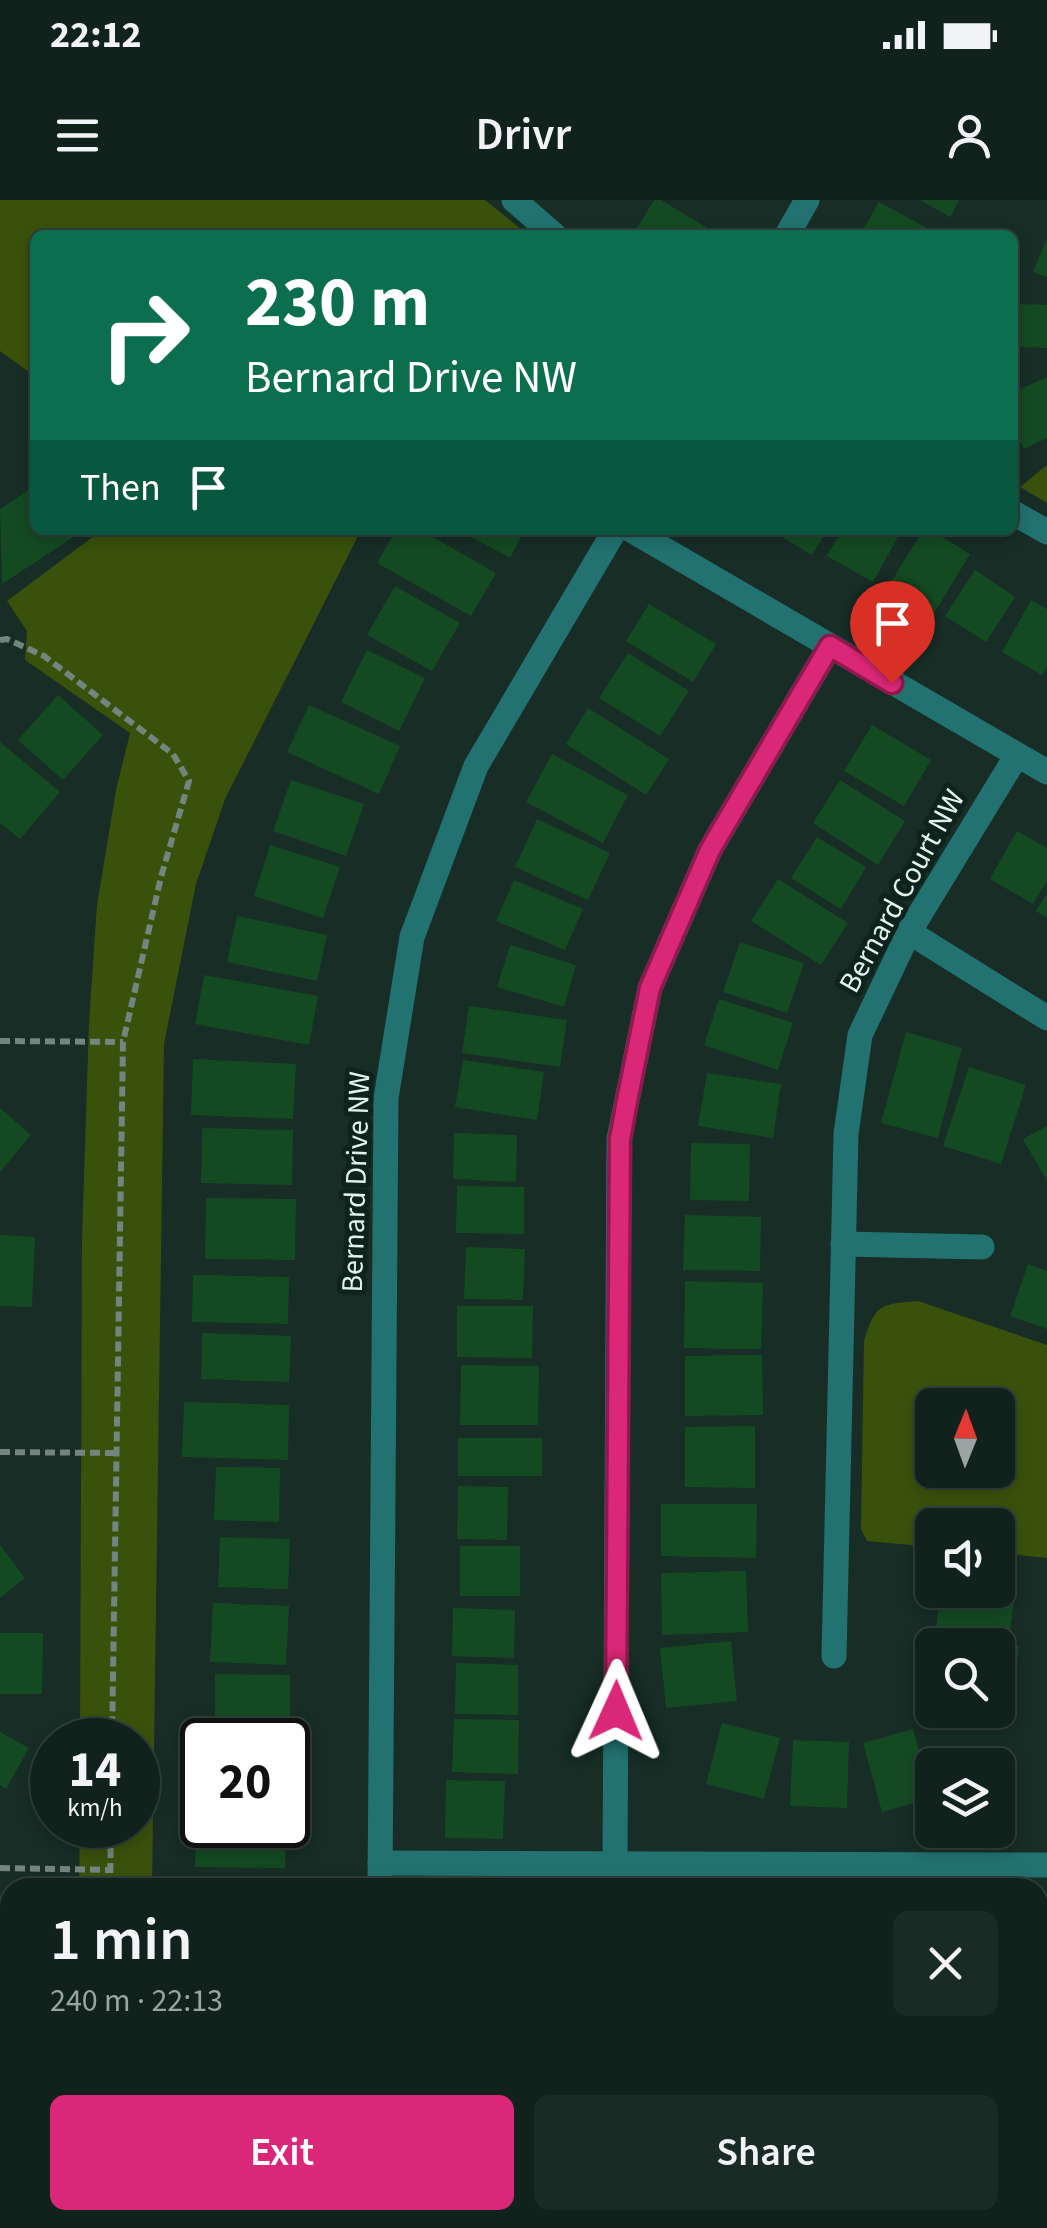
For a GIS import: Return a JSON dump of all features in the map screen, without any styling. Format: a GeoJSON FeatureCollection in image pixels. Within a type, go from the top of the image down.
{"type":"FeatureCollection","features":[{"type":"Feature","properties":{"kind":"street"},"geometry":{"type":"LineString","coordinates":[[514,200],[548,230]]}},
{"type":"Feature","properties":{"kind":"street"},"geometry":{"type":"LineString","coordinates":[[790,230],[807,200]]}},
{"type":"Feature","properties":{"kind":"street"},"geometry":{"type":"LineString","coordinates":[[1018,515],[1047,532]]}},
{"type":"Feature","properties":{"kind":"street","name":"Bernard Drive NW"},"geometry":{"type":"LineString","coordinates":[[380,1875],[386,1098],[412,937],[476,766],[613,535]]}},
{"type":"Feature","properties":{"kind":"street"},"geometry":{"type":"LineString","coordinates":[[641,535],[1047,772]]}},
{"type":"Feature","properties":{"kind":"street"},"geometry":{"type":"LineString","coordinates":[[614,1864],[620,1139],[650,988],[710,850],[830,646]]}},
{"type":"Feature","properties":{"kind":"street","name":"Bernard Court NW"},"geometry":{"type":"LineString","coordinates":[[834,1656],[846,1134],[860,1035],[909,932],[1017,755]]}},
{"type":"Feature","properties":{"kind":"street"},"geometry":{"type":"LineString","coordinates":[[909,932],[1047,1018]]}},
{"type":"Feature","properties":{"kind":"street"},"geometry":{"type":"LineString","coordinates":[[843,1244],[982,1247]]}},
{"type":"Feature","properties":{"kind":"street"},"geometry":{"type":"LineString","coordinates":[[380,1875],[614,1864],[1047,1865]]}},
{"type":"Feature","properties":{"kind":"path"},"geometry":{"type":"LineString","coordinates":[[0,640],[8,639],[44,656],[172,754],[190,780],[161,876],[123,1042],[112,1718]]}},
{"type":"Feature","properties":{"kind":"path"},"geometry":{"type":"LineString","coordinates":[[0,1041],[123,1042]]}},
{"type":"Feature","properties":{"kind":"path"},"geometry":{"type":"LineString","coordinates":[[0,1452],[115,1452]]}},
{"type":"Feature","properties":{"kind":"path"},"geometry":{"type":"LineString","coordinates":[[111,1848],[111,1878]]}},
{"type":"Feature","properties":{"kind":"path"},"geometry":{"type":"LineString","coordinates":[[0,1868],[111,1870]]}},
{"type":"Feature","properties":{"kind":"green space"},"geometry":{"type":"Polygon","coordinates":[[[0,200],[485,200],[522,230],[30,230],[30,372],[0,351],[0,200]]]}},
{"type":"Feature","properties":{"kind":"green space"},"geometry":{"type":"Polygon","coordinates":[[[1047,465],[1047,503],[1020,487],[1047,465]]]}},
{"type":"Feature","properties":{"kind":"green space"},"geometry":{"type":"Polygon","coordinates":[[[95,535],[358,535],[225,799],[196,884],[164,1044],[154,1718],[80,1718],[82,1240],[89,1022],[97,905],[116,790],[130,733],[25,660],[27,631],[7,601],[95,535]]]}},
{"type":"Feature","properties":{"kind":"green space"},"geometry":{"type":"Polygon","coordinates":[[[918,1301],[1047,1345],[1047,1558],[1015,1555],[1015,1508],[915,1508],[915,1545],[867,1541],[861,1529],[864,1341],[876,1313],[888,1305],[918,1301]]]}},
{"type":"Feature","properties":{"kind":"green space"},"geometry":{"type":"Polygon","coordinates":[[[80,1848],[153,1848],[152,1878],[79,1878],[80,1848]]]}},
{"type":"Feature","properties":{"kind":"building"},"geometry":{"type":"Polygon","coordinates":[[[654,200],[661,200],[711,230],[636,230],[654,200]]]}},
{"type":"Feature","properties":{"kind":"building"},"geometry":{"type":"Polygon","coordinates":[[[920,200],[959,200],[950,217],[920,200]]]}},
{"type":"Feature","properties":{"kind":"building"},"geometry":{"type":"Polygon","coordinates":[[[879,202],[930,230],[863,230],[879,202]]]}},
{"type":"Feature","properties":{"kind":"building"},"geometry":{"type":"Polygon","coordinates":[[[1047,238],[1047,277],[1033,272],[1047,238]]]}},
{"type":"Feature","properties":{"kind":"building"},"geometry":{"type":"Polygon","coordinates":[[[1018,304],[1047,305],[1047,348],[1018,347],[1018,304]]]}},
{"type":"Feature","properties":{"kind":"building"},"geometry":{"type":"Polygon","coordinates":[[[1047,377],[1047,438],[1024,449],[1018,437],[1018,390],[1047,377]]]}},
{"type":"Feature","properties":{"kind":"building"},"geometry":{"type":"Polygon","coordinates":[[[30,489],[30,535],[75,536],[2,584],[0,509],[30,489]]]}},
{"type":"Feature","properties":{"kind":"building"},"geometry":{"type":"Polygon","coordinates":[[[393,535],[429,535],[496,573],[471,616],[377,563],[393,535]]]}},
{"type":"Feature","properties":{"kind":"building"},"geometry":{"type":"Polygon","coordinates":[[[467,535],[522,535],[510,558],[467,535]]]}},
{"type":"Feature","properties":{"kind":"building"},"geometry":{"type":"Polygon","coordinates":[[[778,535],[824,535],[812,555],[778,535]]]}},
{"type":"Feature","properties":{"kind":"building"},"geometry":{"type":"Polygon","coordinates":[[[839,535],[899,535],[873,582],[827,556],[839,535]]]}},
{"type":"Feature","properties":{"kind":"building"},"geometry":{"type":"Polygon","coordinates":[[[920,535],[939,535],[970,554],[928,623],[883,595],[920,535]]]}},
{"type":"Feature","properties":{"kind":"building"},"geometry":{"type":"Polygon","coordinates":[[[975,570],[1015,597],[986,642],[945,616],[975,570]]]}},
{"type":"Feature","properties":{"kind":"building"},"geometry":{"type":"Polygon","coordinates":[[[395,586],[460,623],[432,671],[367,635],[395,586]]]}},
{"type":"Feature","properties":{"kind":"building"},"geometry":{"type":"Polygon","coordinates":[[[1031,600],[1047,609],[1047,666],[1042,675],[1002,652],[1031,600]]]}},
{"type":"Feature","properties":{"kind":"building"},"geometry":{"type":"Polygon","coordinates":[[[649,604],[716,644],[693,682],[626,641],[649,604]]]}},
{"type":"Feature","properties":{"kind":"building"},"geometry":{"type":"Polygon","coordinates":[[[367,650],[425,678],[399,731],[341,702],[367,650]]]}},
{"type":"Feature","properties":{"kind":"building"},"geometry":{"type":"Polygon","coordinates":[[[628,653],[689,691],[660,736],[599,698],[628,653]]]}},
{"type":"Feature","properties":{"kind":"building"},"geometry":{"type":"Polygon","coordinates":[[[58,695],[103,735],[63,780],[18,740],[58,695]]]}},
{"type":"Feature","properties":{"kind":"building"},"geometry":{"type":"Polygon","coordinates":[[[309,705],[400,746],[379,794],[287,752],[309,705]]]}},
{"type":"Feature","properties":{"kind":"building"},"geometry":{"type":"Polygon","coordinates":[[[588,708],[669,759],[646,795],[566,744],[588,708]]]}},
{"type":"Feature","properties":{"kind":"building"},"geometry":{"type":"Polygon","coordinates":[[[872,725],[931,760],[904,806],[844,771],[872,725]]]}},
{"type":"Feature","properties":{"kind":"building"},"geometry":{"type":"Polygon","coordinates":[[[0,742],[60,792],[20,839],[0,823],[0,742]]]}},
{"type":"Feature","properties":{"kind":"building"},"geometry":{"type":"Polygon","coordinates":[[[552,754],[628,795],[603,843],[526,802],[552,754]]]}},
{"type":"Feature","properties":{"kind":"building"},"geometry":{"type":"Polygon","coordinates":[[[291,780],[364,804],[346,856],[273,831],[291,780]]]}},
{"type":"Feature","properties":{"kind":"building"},"geometry":{"type":"Polygon","coordinates":[[[840,780],[905,821],[878,865],[813,823],[840,780]]]}},
{"type":"Feature","properties":{"kind":"building"},"geometry":{"type":"Polygon","coordinates":[[[537,819],[610,853],[588,900],[515,867],[537,819]]]}},
{"type":"Feature","properties":{"kind":"building"},"geometry":{"type":"Polygon","coordinates":[[[1017,831],[1047,848],[1047,881],[1033,904],[990,879],[1017,831]]]}},
{"type":"Feature","properties":{"kind":"building"},"geometry":{"type":"Polygon","coordinates":[[[817,837],[866,867],[841,909],[791,878],[817,837]]]}},
{"type":"Feature","properties":{"kind":"building"},"geometry":{"type":"Polygon","coordinates":[[[270,845],[340,867],[323,918],[254,896],[270,845]]]}},
{"type":"Feature","properties":{"kind":"building"},"geometry":{"type":"Polygon","coordinates":[[[778,879],[848,923],[821,965],[751,921],[778,879]]]}},
{"type":"Feature","properties":{"kind":"building"},"geometry":{"type":"Polygon","coordinates":[[[514,880],[583,909],[565,950],[496,921],[514,880]]]}},
{"type":"Feature","properties":{"kind":"building"},"geometry":{"type":"Polygon","coordinates":[[[1047,893],[1047,918],[1036,911],[1047,893]]]}},
{"type":"Feature","properties":{"kind":"building"},"geometry":{"type":"Polygon","coordinates":[[[237,916],[327,935],[317,981],[227,962],[237,916]]]}},
{"type":"Feature","properties":{"kind":"building"},"geometry":{"type":"Polygon","coordinates":[[[740,942],[804,963],[787,1013],[723,992],[740,942]]]}},
{"type":"Feature","properties":{"kind":"building"},"geometry":{"type":"Polygon","coordinates":[[[510,945],[576,965],[564,1007],[497,987],[510,945]]]}},
{"type":"Feature","properties":{"kind":"building"},"geometry":{"type":"Polygon","coordinates":[[[204,975],[318,996],[309,1045],[195,1024],[204,975]]]}},
{"type":"Feature","properties":{"kind":"building"},"geometry":{"type":"Polygon","coordinates":[[[719,999],[793,1023],[778,1070],[704,1045],[719,999]]]}},
{"type":"Feature","properties":{"kind":"building"},"geometry":{"type":"Polygon","coordinates":[[[469,1006],[567,1020],[560,1067],[462,1053],[469,1006]]]}},
{"type":"Feature","properties":{"kind":"building"},"geometry":{"type":"Polygon","coordinates":[[[906,1032],[962,1048],[938,1138],[881,1123],[906,1032]]]}},
{"type":"Feature","properties":{"kind":"building"},"geometry":{"type":"Polygon","coordinates":[[[193,1059],[296,1064],[293,1119],[191,1115],[193,1059]]]}},
{"type":"Feature","properties":{"kind":"building"},"geometry":{"type":"Polygon","coordinates":[[[463,1060],[544,1072],[537,1120],[455,1107],[463,1060]]]}},
{"type":"Feature","properties":{"kind":"building"},"geometry":{"type":"Polygon","coordinates":[[[969,1067],[1026,1085],[1001,1164],[943,1146],[969,1067]]]}},
{"type":"Feature","properties":{"kind":"building"},"geometry":{"type":"Polygon","coordinates":[[[707,1073],[781,1084],[773,1138],[698,1126],[707,1073]]]}},
{"type":"Feature","properties":{"kind":"building"},"geometry":{"type":"Polygon","coordinates":[[[0,1108],[31,1135],[0,1172],[0,1108]]]}},
{"type":"Feature","properties":{"kind":"building"},"geometry":{"type":"Polygon","coordinates":[[[1047,1126],[1047,1181],[1023,1139],[1047,1126]]]}},
{"type":"Feature","properties":{"kind":"building"},"geometry":{"type":"Polygon","coordinates":[[[202,1128],[293,1130],[292,1185],[201,1183],[202,1128]]]}},
{"type":"Feature","properties":{"kind":"building"},"geometry":{"type":"Polygon","coordinates":[[[454,1133],[517,1135],[516,1182],[453,1179],[454,1133]]]}},
{"type":"Feature","properties":{"kind":"building"},"geometry":{"type":"Polygon","coordinates":[[[691,1143],[750,1144],[749,1201],[690,1200],[691,1143]]]}},
{"type":"Feature","properties":{"kind":"building"},"geometry":{"type":"Polygon","coordinates":[[[457,1186],[524,1187],[524,1234],[456,1233],[457,1186]]]}},
{"type":"Feature","properties":{"kind":"building"},"geometry":{"type":"Polygon","coordinates":[[[206,1198],[296,1199],[295,1260],[205,1259],[206,1198]]]}},
{"type":"Feature","properties":{"kind":"building"},"geometry":{"type":"Polygon","coordinates":[[[685,1215],[761,1217],[760,1271],[683,1270],[685,1215]]]}},
{"type":"Feature","properties":{"kind":"building"},"geometry":{"type":"Polygon","coordinates":[[[0,1235],[35,1237],[32,1307],[0,1306],[0,1235]]]}},
{"type":"Feature","properties":{"kind":"building"},"geometry":{"type":"Polygon","coordinates":[[[466,1247],[525,1249],[523,1300],[464,1299],[466,1247]]]}},
{"type":"Feature","properties":{"kind":"building"},"geometry":{"type":"Polygon","coordinates":[[[1028,1264],[1047,1271],[1047,1329],[1010,1316],[1028,1264]]]}},
{"type":"Feature","properties":{"kind":"building"},"geometry":{"type":"Polygon","coordinates":[[[193,1275],[289,1277],[288,1324],[192,1322],[193,1275]]]}},
{"type":"Feature","properties":{"kind":"building"},"geometry":{"type":"Polygon","coordinates":[[[685,1281],[763,1283],[761,1349],[684,1348],[685,1281]]]}},
{"type":"Feature","properties":{"kind":"building"},"geometry":{"type":"Polygon","coordinates":[[[457,1306],[533,1306],[532,1358],[457,1357],[457,1306]]]}},
{"type":"Feature","properties":{"kind":"building"},"geometry":{"type":"Polygon","coordinates":[[[202,1333],[291,1336],[289,1382],[201,1379],[202,1333]]]}},
{"type":"Feature","properties":{"kind":"building"},"geometry":{"type":"Polygon","coordinates":[[[762,1355],[763,1415],[685,1416],[685,1356],[762,1355]]]}},
{"type":"Feature","properties":{"kind":"building"},"geometry":{"type":"Polygon","coordinates":[[[461,1365],[539,1366],[538,1425],[460,1425],[461,1365]]]}},
{"type":"Feature","properties":{"kind":"building"},"geometry":{"type":"Polygon","coordinates":[[[184,1402],[289,1405],[288,1460],[182,1457],[184,1402]]]}},
{"type":"Feature","properties":{"kind":"building"},"geometry":{"type":"Polygon","coordinates":[[[755,1426],[755,1488],[685,1487],[685,1427],[755,1426]]]}},
{"type":"Feature","properties":{"kind":"building"},"geometry":{"type":"Polygon","coordinates":[[[458,1438],[542,1438],[542,1476],[458,1476],[458,1438]]]}},
{"type":"Feature","properties":{"kind":"building"},"geometry":{"type":"Polygon","coordinates":[[[216,1467],[280,1468],[279,1522],[214,1520],[216,1467]]]}},
{"type":"Feature","properties":{"kind":"building"},"geometry":{"type":"Polygon","coordinates":[[[458,1486],[508,1487],[507,1540],[457,1539],[458,1486]]]}},
{"type":"Feature","properties":{"kind":"building"},"geometry":{"type":"Polygon","coordinates":[[[661,1504],[757,1504],[756,1558],[661,1556],[661,1504]]]}},
{"type":"Feature","properties":{"kind":"building"},"geometry":{"type":"Polygon","coordinates":[[[220,1537],[290,1539],[288,1589],[218,1587],[220,1537]]]}},
{"type":"Feature","properties":{"kind":"building"},"geometry":{"type":"Polygon","coordinates":[[[0,1545],[25,1578],[0,1598],[0,1545]]]}},
{"type":"Feature","properties":{"kind":"building"},"geometry":{"type":"Polygon","coordinates":[[[460,1546],[520,1546],[520,1596],[460,1596],[460,1546]]]}},
{"type":"Feature","properties":{"kind":"building"},"geometry":{"type":"Polygon","coordinates":[[[746,1571],[748,1632],[662,1635],[661,1573],[746,1571]]]}},
{"type":"Feature","properties":{"kind":"building"},"geometry":{"type":"Polygon","coordinates":[[[213,1603],[289,1606],[286,1665],[210,1662],[213,1603]]]}},
{"type":"Feature","properties":{"kind":"building"},"geometry":{"type":"Polygon","coordinates":[[[453,1608],[515,1610],[514,1658],[452,1656],[453,1608]]]}},
{"type":"Feature","properties":{"kind":"building"},"geometry":{"type":"Polygon","coordinates":[[[939,1608],[1013,1608],[1010,1628],[936,1628],[939,1608]]]}},
{"type":"Feature","properties":{"kind":"building"},"geometry":{"type":"Polygon","coordinates":[[[0,1633],[43,1633],[42,1694],[0,1694],[0,1633]]]}},
{"type":"Feature","properties":{"kind":"building"},"geometry":{"type":"Polygon","coordinates":[[[731,1641],[737,1701],[666,1708],[660,1648],[731,1641]]]}},
{"type":"Feature","properties":{"kind":"building"},"geometry":{"type":"Polygon","coordinates":[[[1015,1646],[1019,1646],[1015,1688],[1015,1646]]]}},
{"type":"Feature","properties":{"kind":"building"},"geometry":{"type":"Polygon","coordinates":[[[456,1663],[518,1665],[518,1715],[455,1714],[456,1663]]]}},
{"type":"Feature","properties":{"kind":"building"},"geometry":{"type":"Polygon","coordinates":[[[215,1674],[290,1675],[290,1718],[215,1718],[215,1674]]]}},
{"type":"Feature","properties":{"kind":"building"},"geometry":{"type":"Polygon","coordinates":[[[454,1719],[519,1720],[518,1774],[452,1772],[454,1719]]]}},
{"type":"Feature","properties":{"kind":"building"},"geometry":{"type":"Polygon","coordinates":[[[722,1723],[780,1738],[764,1799],[706,1784],[722,1723]]]}},
{"type":"Feature","properties":{"kind":"building"},"geometry":{"type":"Polygon","coordinates":[[[913,1729],[918,1748],[915,1748],[915,1803],[882,1812],[863,1743],[913,1729]]]}},
{"type":"Feature","properties":{"kind":"building"},"geometry":{"type":"Polygon","coordinates":[[[0,1732],[29,1748],[6,1789],[0,1785],[0,1732]]]}},
{"type":"Feature","properties":{"kind":"building"},"geometry":{"type":"Polygon","coordinates":[[[793,1740],[849,1742],[847,1808],[790,1806],[793,1740]]]}},
{"type":"Feature","properties":{"kind":"building"},"geometry":{"type":"Polygon","coordinates":[[[446,1780],[505,1781],[503,1839],[445,1838],[446,1780]]]}},
{"type":"Feature","properties":{"kind":"building"},"geometry":{"type":"Polygon","coordinates":[[[195,1848],[285,1848],[285,1868],[195,1867],[195,1848]]]}},
{"type":"Feature","properties":{"kind":"route"},"geometry":{"type":"LineString","coordinates":[[616,1711],[620,1139],[650,988],[710,850],[830,646],[892,683]]}}]}
